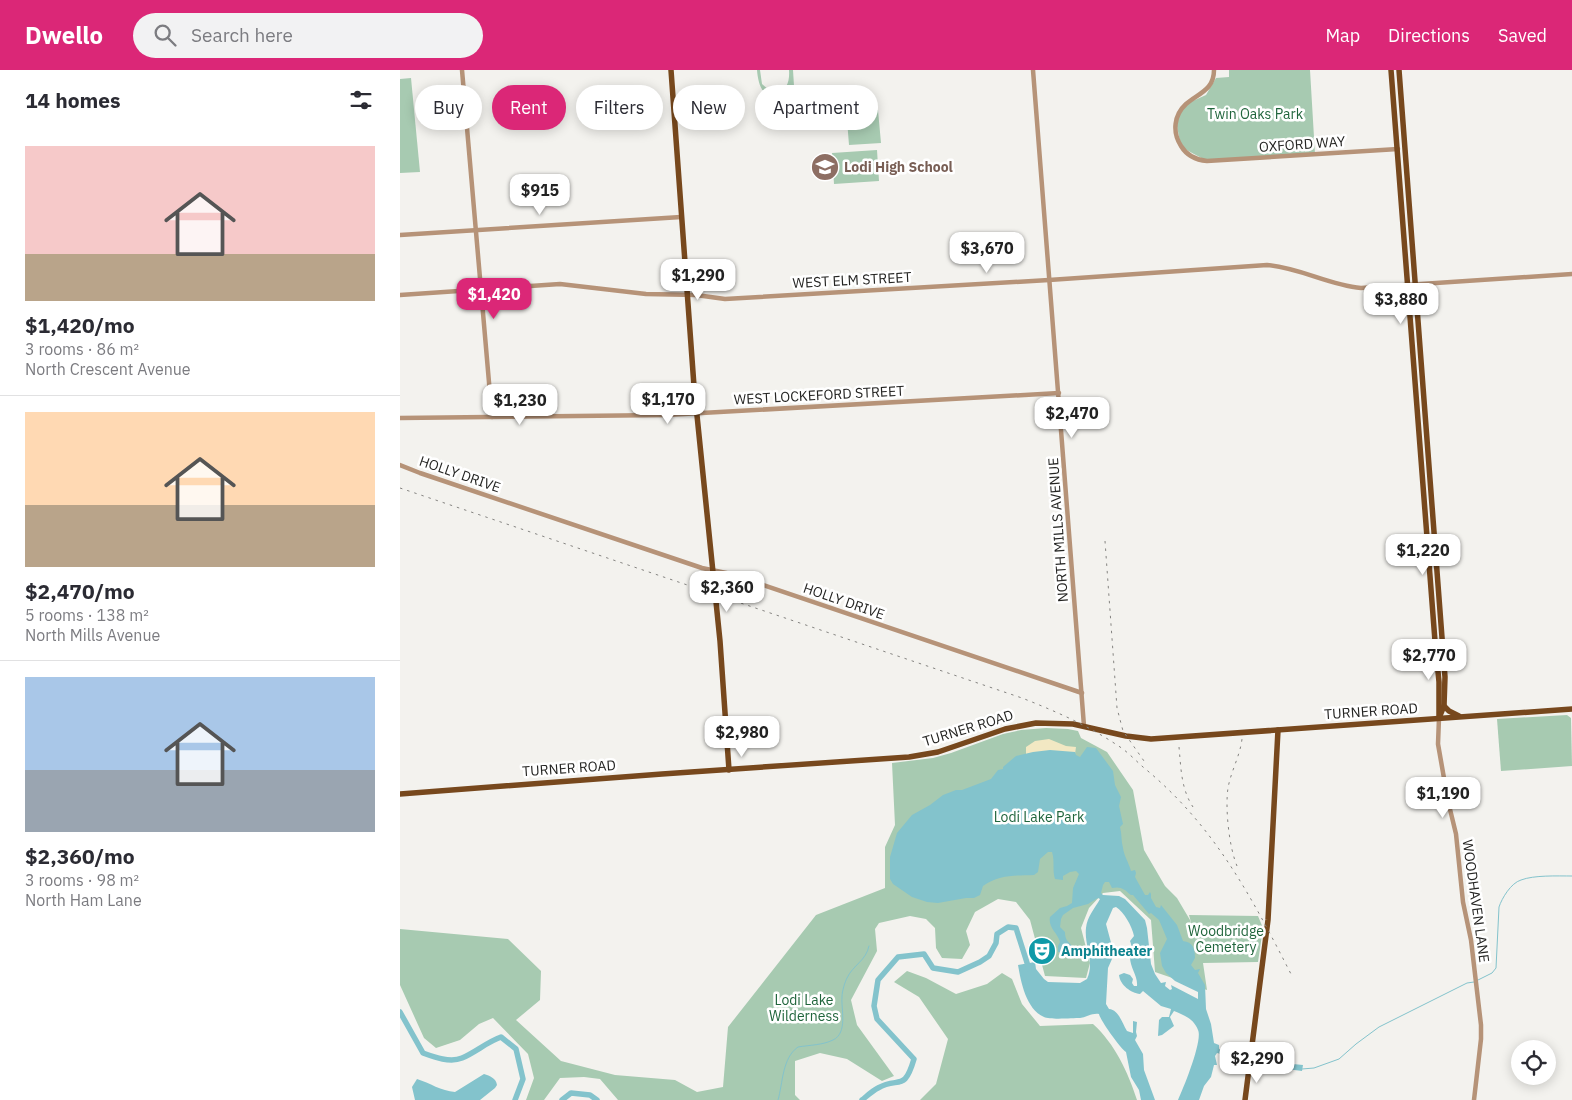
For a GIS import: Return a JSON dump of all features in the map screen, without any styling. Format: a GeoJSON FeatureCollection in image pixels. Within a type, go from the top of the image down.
{"type":"FeatureCollection","features":[{"type":"Feature","properties":{"kind":"main road"},"geometry":{"type":"LineString","coordinates":[[671,70],[687,294],[720,641],[729,770]]}},
{"type":"Feature","properties":{"kind":"main road"},"geometry":{"type":"LineString","coordinates":[[1391,70],[1411,285],[1434,578],[1439,668],[1439,718]]}},
{"type":"Feature","properties":{"kind":"main road"},"geometry":{"type":"LineString","coordinates":[[1399,70],[1428,551],[1431,555],[1439,609],[1445,677],[1444,706],[1439,718]]}},
{"type":"Feature","properties":{"kind":"main road"},"geometry":{"type":"LineString","coordinates":[[1398,149],[1402,152],[1404,172],[1407,179]]}},
{"type":"Feature","properties":{"kind":"main road"},"geometry":{"type":"LineString","coordinates":[[1444,706],[1461,717]]}},
{"type":"Feature","properties":{"kind":"main road","name":"TURNER ROAD"},"geometry":{"type":"LineString","coordinates":[[400,794],[916,756],[945,750],[997,731],[1021,725],[1055,722],[1147,739],[1572,709]]}},
{"type":"Feature","properties":{"kind":"main road"},"geometry":{"type":"LineString","coordinates":[[1245,1100],[1268,920],[1278,730]]}},
{"type":"Feature","properties":{"kind":"street"},"geometry":{"type":"LineString","coordinates":[[462,70],[492,417]]}},
{"type":"Feature","properties":{"kind":"street","name":"NORTH MILLS AVENUE"},"geometry":{"type":"LineString","coordinates":[[1033,70],[1084,726]]}},
{"type":"Feature","properties":{"kind":"street","name":"OXFORD WAY"},"geometry":{"type":"LineString","coordinates":[[1214,70],[1207,90],[1180,110],[1175,123],[1176,136],[1183,149],[1192,157],[1207,161],[1398,149]]}},
{"type":"Feature","properties":{"kind":"street"},"geometry":{"type":"LineString","coordinates":[[400,235],[477,227],[681,217]]}},
{"type":"Feature","properties":{"kind":"street","name":"WEST ELM STREET"},"geometry":{"type":"LineString","coordinates":[[400,295],[560,284],[646,294],[687,294],[725,299],[1049,280],[1267,264],[1285,267],[1343,286],[1362,288],[1572,274]]}},
{"type":"Feature","properties":{"kind":"street","name":"WEST LOCKEFORD STREET"},"geometry":{"type":"LineString","coordinates":[[400,418],[697,414],[1059,393]]}},
{"type":"Feature","properties":{"kind":"street","name":"HOLLY DRIVE"},"geometry":{"type":"LineString","coordinates":[[400,465],[712,571],[731,574],[1082,693]]}},
{"type":"Feature","properties":{"kind":"street","name":"WOODHAVEN LANE"},"geometry":{"type":"LineString","coordinates":[[1439,718],[1439,749],[1456,834],[1463,902],[1471,940],[1481,1025],[1474,1100]]}},
{"type":"Feature","properties":{"kind":"green space"},"geometry":{"type":"Polygon","coordinates":[[[757,70],[760,70],[763,85],[760,85],[757,70]]]}},
{"type":"Feature","properties":{"kind":"green space"},"geometry":{"type":"Polygon","coordinates":[[[789,70],[793,70],[794,85],[787,85],[789,70]]]}},
{"type":"Feature","properties":{"kind":"green space","name":"Twin Oaks Park"},"geometry":{"type":"Polygon","coordinates":[[[1229,70],[1310,70],[1315,154],[1207,161],[1181,147],[1176,121],[1186,104],[1206,95],[1216,78],[1229,77],[1229,70]]]}},
{"type":"Feature","properties":{"kind":"green space"},"geometry":{"type":"Polygon","coordinates":[[[411,78],[420,172],[400,173],[400,79],[411,78]]]}},
{"type":"Feature","properties":{"kind":"green space"},"geometry":{"type":"Polygon","coordinates":[[[878,110],[881,143],[849,145],[848,130],[878,130],[878,110]]]}},
{"type":"Feature","properties":{"kind":"green space"},"geometry":{"type":"Polygon","coordinates":[[[877,150],[879,181],[834,184],[832,153],[877,150]]]}},
{"type":"Feature","properties":{"kind":"green space"},"geometry":{"type":"Polygon","coordinates":[[[1567,715],[1571,718],[1572,766],[1501,771],[1497,719],[1567,715]]]}},
{"type":"Feature","properties":{"kind":"green space","name":"Lodi Lake Park"},"geometry":{"type":"Polygon","coordinates":[[[1046,728],[1078,731],[1081,738],[1107,752],[1133,790],[1144,850],[1165,886],[1177,898],[1190,920],[1197,944],[1189,915],[1258,916],[1263,928],[1258,962],[1203,963],[1207,990],[1155,972],[1151,920],[1120,891],[1103,893],[1089,908],[1081,928],[1090,963],[1086,978],[1045,976],[1030,920],[1016,902],[998,899],[975,912],[966,931],[970,945],[962,959],[942,958],[936,948],[935,928],[926,919],[910,916],[879,923],[875,929],[877,951],[851,1000],[857,1025],[894,1076],[882,1081],[847,1059],[820,1053],[795,1061],[795,1095],[800,1100],[618,1100],[600,1079],[584,1077],[560,1078],[544,1100],[526,1100],[534,1078],[528,1054],[493,1018],[479,1024],[460,1040],[436,1048],[424,1038],[400,985],[400,929],[508,939],[541,971],[540,1000],[516,1020],[561,1061],[615,1075],[675,1080],[697,1092],[723,1087],[728,1027],[816,915],[885,888],[885,847],[895,825],[892,763],[933,758],[1003,734],[1046,728]]]}},
{"type":"Feature","properties":{"kind":"green space"},"geometry":{"type":"Polygon","coordinates":[[[907,971],[926,978],[956,994],[987,984],[1002,973],[1012,979],[1022,1004],[1040,1026],[1093,1024],[1108,1040],[1120,1059],[1137,1100],[920,1100],[936,1084],[948,1039],[919,997],[894,982],[907,971]]]}},
{"type":"Feature","properties":{"kind":"sand"},"geometry":{"type":"Polygon","coordinates":[[[1049,739],[1066,746],[1076,747],[1075,754],[1026,757],[1026,747],[1035,741],[1049,739]]]}},
{"type":"Feature","properties":{"kind":"water"},"geometry":{"type":"Polygon","coordinates":[[[1087,747],[1096,748],[1113,771],[1115,785],[1121,797],[1119,806],[1123,824],[1120,827],[1125,857],[1131,871],[1135,870],[1135,877],[1145,895],[1148,895],[1150,892],[1156,907],[1160,908],[1161,905],[1177,925],[1183,941],[1193,946],[1195,958],[1191,965],[1195,970],[1200,969],[1198,973],[1205,985],[1206,1009],[1214,1043],[1219,1045],[1219,1049],[1244,1059],[1303,1065],[1302,1071],[1243,1063],[1217,1053],[1215,1056],[1217,1065],[1214,1065],[1211,1077],[1204,1086],[1199,1100],[1178,1100],[1198,1043],[1198,1030],[1191,1020],[1174,1011],[1170,1017],[1174,1026],[1158,1036],[1159,1020],[1162,1017],[1169,1017],[1171,1009],[1161,1006],[1143,991],[1140,994],[1130,990],[1121,982],[1119,975],[1124,973],[1130,975],[1133,979],[1132,983],[1134,986],[1137,986],[1130,957],[1130,941],[1134,936],[1133,932],[1125,916],[1116,907],[1113,908],[1106,924],[1113,950],[1108,968],[1106,1004],[1109,1009],[1118,1014],[1127,1031],[1133,1033],[1133,1021],[1137,1022],[1137,1036],[1135,1040],[1143,1054],[1144,1070],[1155,1100],[1141,1100],[1139,1090],[1131,1077],[1126,1052],[1111,1034],[1099,1014],[1080,1018],[1056,1019],[1044,1017],[1038,1013],[1025,994],[1018,965],[1035,962],[1036,969],[1048,982],[1080,983],[1087,979],[1090,960],[1086,941],[1086,928],[1090,916],[1100,899],[1098,898],[1088,904],[1073,908],[1063,915],[1060,927],[1065,932],[1066,939],[1072,946],[1070,951],[1058,952],[1060,942],[1051,927],[1050,917],[1060,908],[1072,903],[1073,888],[1079,874],[1076,871],[1070,872],[1063,876],[1063,880],[1055,879],[1052,852],[1048,852],[1040,859],[1038,872],[1034,875],[1008,876],[996,879],[983,886],[980,895],[974,898],[938,903],[927,902],[912,897],[893,884],[890,879],[890,857],[897,833],[912,815],[943,795],[991,779],[998,770],[1003,769],[1016,756],[1050,750],[1075,752],[1080,757],[1087,747]],[[1105,882],[1101,893],[1125,899],[1145,920],[1151,964],[1161,983],[1166,982],[1165,986],[1170,990],[1172,989],[1171,985],[1198,999],[1198,992],[1175,981],[1166,973],[1162,966],[1160,953],[1167,939],[1159,920],[1151,913],[1149,914],[1133,895],[1120,888],[1112,888],[1109,882],[1105,882]]]}},
{"type":"Feature","properties":{"kind":"water"},"geometry":{"type":"Polygon","coordinates":[[[484,1074],[494,1079],[497,1085],[480,1100],[415,1100],[412,1087],[417,1079],[440,1089],[455,1092],[484,1074]]]}},
{"type":"Feature","properties":{"kind":"waterway"},"geometry":{"type":"LineString","coordinates":[[1478,980],[1492,973],[1496,968],[1499,907],[1510,887],[1526,878],[1572,876]]}},
{"type":"Feature","properties":{"kind":"waterway"},"geometry":{"type":"LineString","coordinates":[[862,1100],[878,1088],[904,1080],[914,1059],[877,1019],[874,1006],[878,980],[898,957],[924,954],[933,968],[958,972],[989,956],[996,943],[997,934],[1008,927],[1016,928],[1029,969]]}},
{"type":"Feature","properties":{"kind":"waterway"},"geometry":{"type":"LineString","coordinates":[[778,1100],[786,1064],[793,1052],[798,1047],[829,1042],[838,1037],[841,1032],[843,1020],[842,995],[845,984],[847,978],[865,956],[869,946]]}},
{"type":"Feature","properties":{"kind":"waterway"},"geometry":{"type":"LineString","coordinates":[[1302,1069],[1314,1068],[1339,1059],[1379,1027],[1467,983],[1474,982]]}},
{"type":"Feature","properties":{"kind":"waterway"},"geometry":{"type":"LineString","coordinates":[[400,1012],[423,1053],[437,1058],[447,1060],[462,1058],[501,1037],[516,1049],[523,1079],[515,1100]]}},
{"type":"Feature","properties":{"kind":"waterway"},"geometry":{"type":"LineString","coordinates":[[562,1100],[571,1093],[590,1095],[597,1100]]}},
{"type":"Feature","properties":{"kind":"railway"},"geometry":{"type":"LineString","coordinates":[[400,488],[1022,698],[1059,713],[1094,731],[1124,750],[1168,789],[1211,838],[1246,890],[1292,976]]}},
{"type":"Feature","properties":{"kind":"railway"},"geometry":{"type":"LineString","coordinates":[[1105,541],[1117,708],[1123,731],[1144,761]]}},
{"type":"Feature","properties":{"kind":"railway"},"geometry":{"type":"LineString","coordinates":[[1237,866],[1230,838],[1227,796],[1229,782],[1242,739]]}},
{"type":"Feature","properties":{"kind":"railway"},"geometry":{"type":"LineString","coordinates":[[1179,747],[1184,786],[1193,807]]}},
{"type":"Feature","properties":{"kind":"place","name":"Lodi High School"},"geometry":{"type":"Point","coordinates":[825,167]}},
{"type":"Feature","properties":{"kind":"place","name":"Amphitheater"},"geometry":{"type":"Point","coordinates":[1042,951]}},
{"type":"Feature","properties":{"kind":"park label","name":"Woodbridge Cemetery"},"geometry":{"type":"Point","coordinates":[1226,940]}},
{"type":"Feature","properties":{"kind":"park label","name":"Lodi Lake Wilderness"},"geometry":{"type":"Point","coordinates":[804,1008]}}]}
